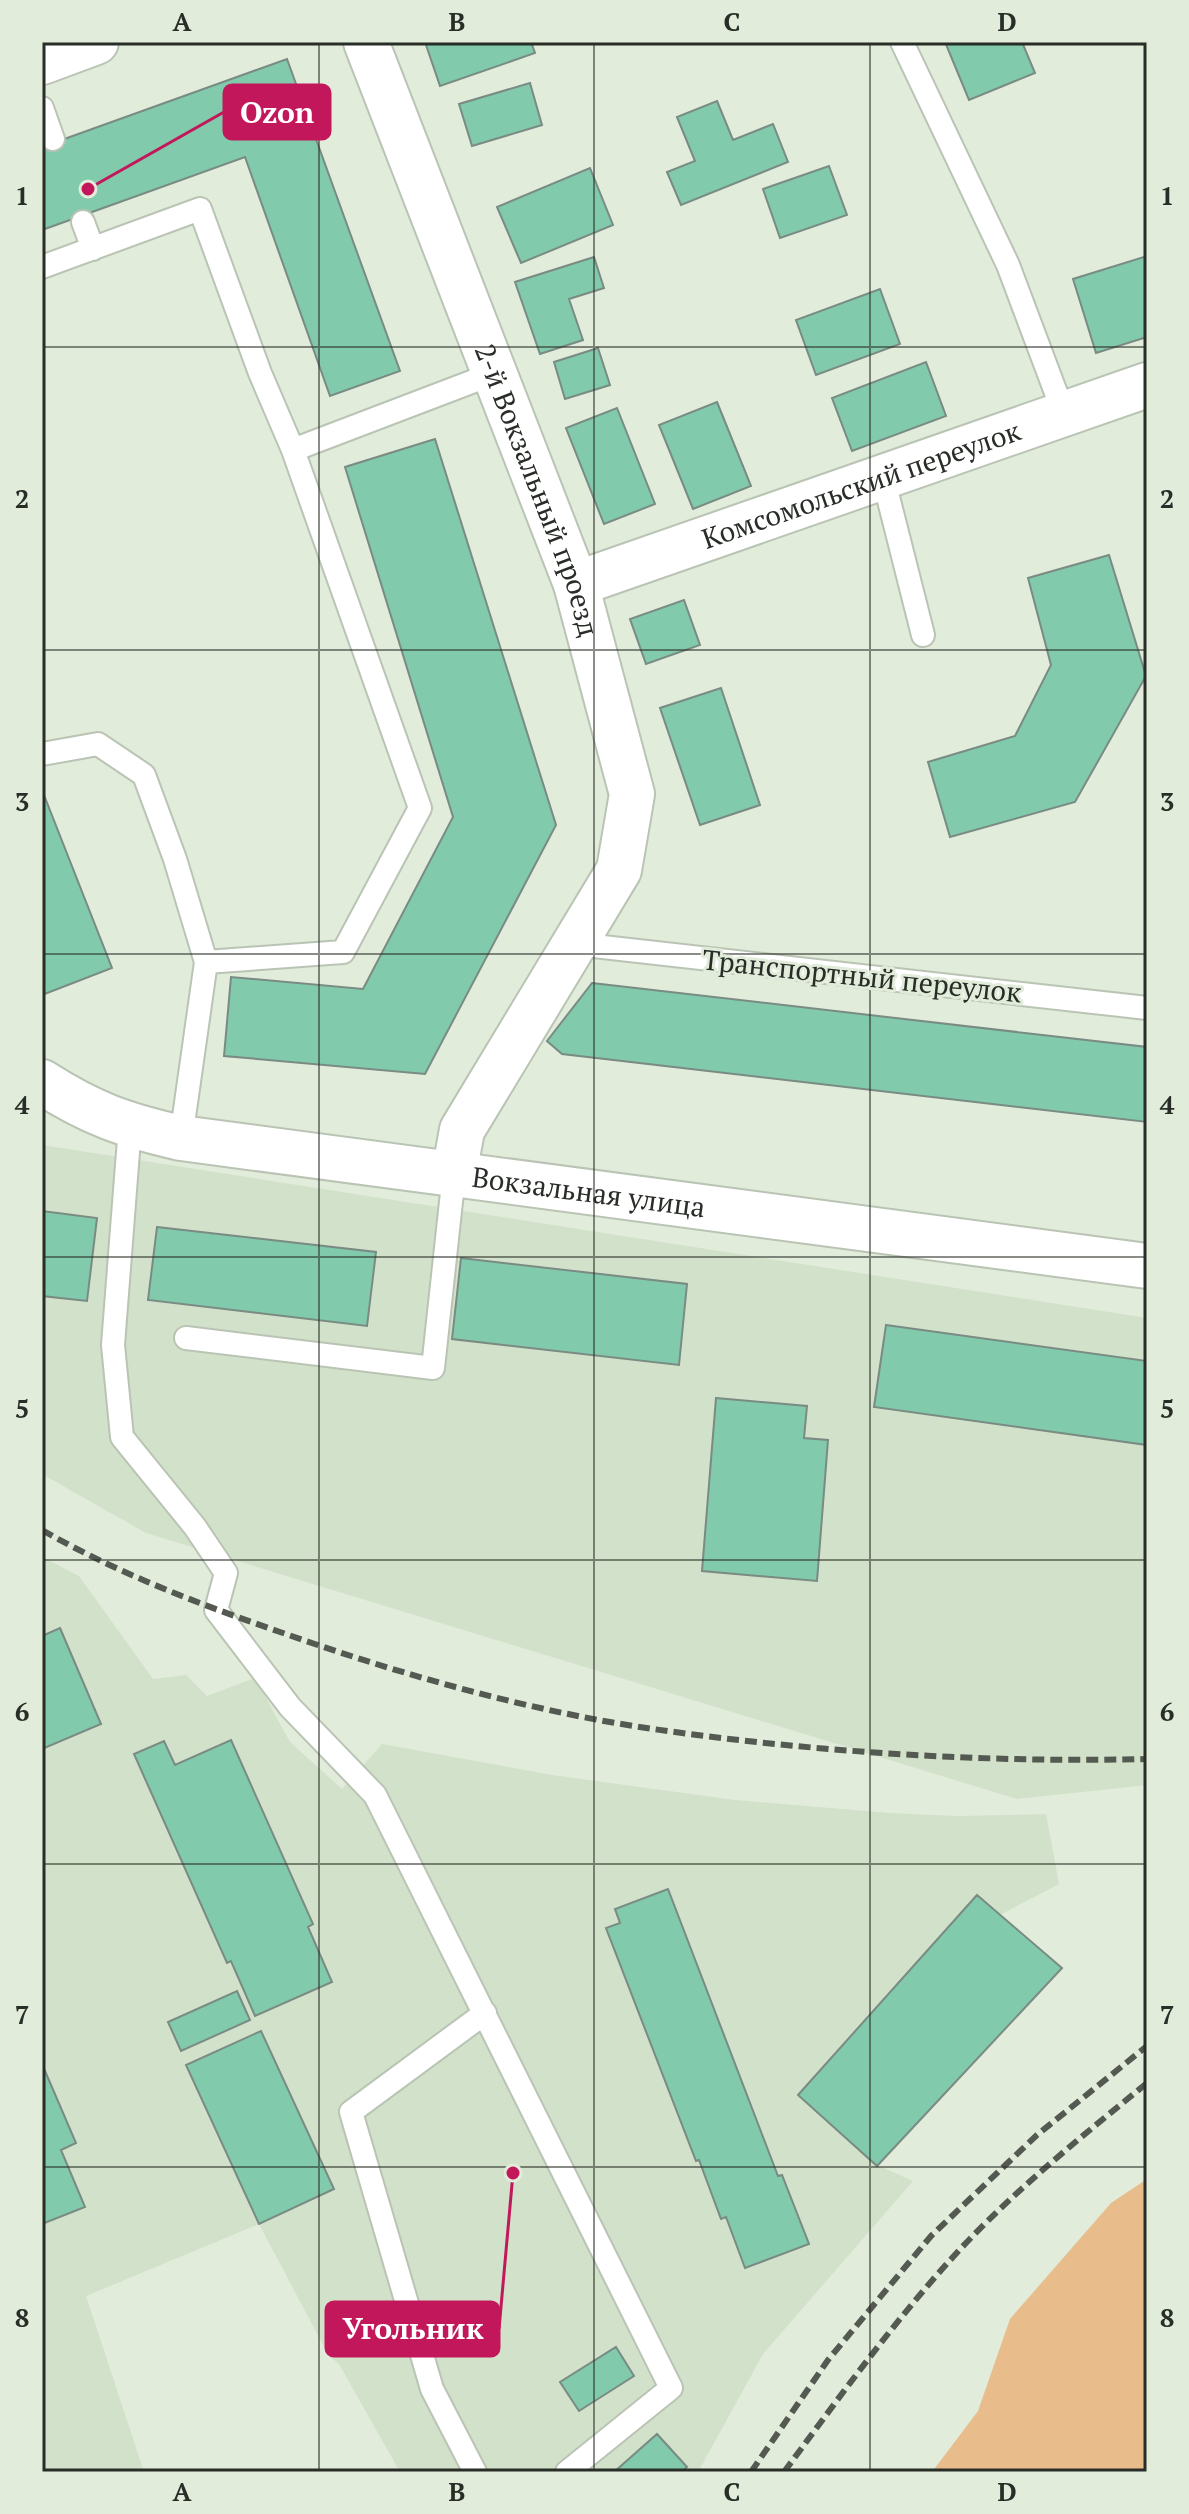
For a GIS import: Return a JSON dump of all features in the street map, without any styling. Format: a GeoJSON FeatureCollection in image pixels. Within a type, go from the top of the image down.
{"type":"FeatureCollection","features":[{"type":"Feature","properties":{"kind":"street"},"geometry":{"type":"LineString","coordinates":[[42,62],[96,42]]}},
{"type":"Feature","properties":{"kind":"street","name":"2-й Вокзальный проезд"},"geometry":{"type":"LineString","coordinates":[[366,42],[576,584],[632,794],[619,870],[462,1130],[454,1174]]}},
{"type":"Feature","properties":{"kind":"street","name":"Комсомольский переулок"},"geometry":{"type":"LineString","coordinates":[[576,584],[1147,385]]}},
{"type":"Feature","properties":{"kind":"street","name":"Вокзальная улица"},"geometry":{"type":"LineString","coordinates":[[42,1082],[81,1107],[130,1126],[181,1138],[1147,1266]]}},
{"type":"Feature","properties":{"kind":"lane"},"geometry":{"type":"LineString","coordinates":[[902,42],[1008,265],[1064,414]]}},
{"type":"Feature","properties":{"kind":"lane"},"geometry":{"type":"LineString","coordinates":[[42,108],[53,139]]}},
{"type":"Feature","properties":{"kind":"lane"},"geometry":{"type":"LineString","coordinates":[[42,267],[200,209],[260,373],[293,450],[420,808],[343,952],[206,962]]}},
{"type":"Feature","properties":{"kind":"lane"},"geometry":{"type":"LineString","coordinates":[[83,222],[93,249]]}},
{"type":"Feature","properties":{"kind":"lane"},"geometry":{"type":"LineString","coordinates":[[293,450],[495,373]]}},
{"type":"Feature","properties":{"kind":"lane"},"geometry":{"type":"LineString","coordinates":[[883,477],[923,635]]}},
{"type":"Feature","properties":{"kind":"lane"},"geometry":{"type":"LineString","coordinates":[[42,754],[98,744],[144,775],[175,859],[206,962],[181,1138]]}},
{"type":"Feature","properties":{"kind":"lane","name":"Транспортный переулок"},"geometry":{"type":"LineString","coordinates":[[576,944],[1147,1008]]}},
{"type":"Feature","properties":{"kind":"lane"},"geometry":{"type":"LineString","coordinates":[[130,1126],[113,1345],[122,1437],[195,1527],[226,1573],[216,1610],[290,1707],[375,1795],[671,2388],[567,2472]]}},
{"type":"Feature","properties":{"kind":"lane"},"geometry":{"type":"LineString","coordinates":[[186,1338],[433,1368],[454,1174]]}},
{"type":"Feature","properties":{"kind":"lane"},"geometry":{"type":"LineString","coordinates":[[475,2472],[432,2389],[351,2112],[485,2013]]}},
{"type":"Feature","properties":{"kind":"shaded area"},"geometry":{"type":"Polygon","coordinates":[[[42,1145],[1147,1318],[1147,1785],[1017,1799],[146,1533],[42,1474],[42,1145]]]}},
{"type":"Feature","properties":{"kind":"shaded area"},"geometry":{"type":"Polygon","coordinates":[[[42,1557],[79,1576],[153,1679],[186,1675],[207,1696],[255,1678],[290,1742],[342,1789],[382,1744],[552,1775],[735,1800],[889,1813],[958,1816],[1046,1814],[1059,1884],[1000,1915],[1062,1968],[877,2165],[913,2181],[763,2354],[698,2472],[400,2472],[339,2364],[329,2356],[259,2224],[86,2296],[144,2472],[42,2472],[42,1557]]]}},
{"type":"Feature","properties":{"kind":"shaded area"},"geometry":{"type":"Polygon","coordinates":[[[1147,2179],[1147,2472],[932,2472],[978,2411],[1010,2319],[1111,2203],[1147,2179]]]}},
{"type":"Feature","properties":{"kind":"building"},"geometry":{"type":"Polygon","coordinates":[[[425,42],[531,42],[535,53],[440,86],[425,42]]]}},
{"type":"Feature","properties":{"kind":"building"},"geometry":{"type":"Polygon","coordinates":[[[945,42],[1022,42],[1035,73],[969,100],[945,42]]]}},
{"type":"Feature","properties":{"kind":"building"},"geometry":{"type":"Polygon","coordinates":[[[287,59],[400,371],[330,396],[245,157],[42,230],[42,147],[287,59]]]}},
{"type":"Feature","properties":{"kind":"building"},"geometry":{"type":"Polygon","coordinates":[[[530,83],[542,125],[472,146],[459,104],[530,83]]]}},
{"type":"Feature","properties":{"kind":"building"},"geometry":{"type":"Polygon","coordinates":[[[717,101],[733,140],[773,124],[788,162],[681,205],[667,172],[695,161],[677,117],[717,101]]]}},
{"type":"Feature","properties":{"kind":"building"},"geometry":{"type":"Polygon","coordinates":[[[829,166],[847,215],[780,238],[763,189],[829,166]]]}},
{"type":"Feature","properties":{"kind":"building"},"geometry":{"type":"Polygon","coordinates":[[[590,168],[613,225],[521,263],[497,207],[590,168]]]}},
{"type":"Feature","properties":{"kind":"building"},"geometry":{"type":"Polygon","coordinates":[[[1147,256],[1147,337],[1096,353],[1073,279],[1147,256]]]}},
{"type":"Feature","properties":{"kind":"building"},"geometry":{"type":"Polygon","coordinates":[[[594,257],[604,288],[569,299],[583,340],[540,354],[515,282],[594,257]]]}},
{"type":"Feature","properties":{"kind":"building"},"geometry":{"type":"Polygon","coordinates":[[[880,289],[900,344],[816,375],[796,320],[880,289]]]}},
{"type":"Feature","properties":{"kind":"building"},"geometry":{"type":"Polygon","coordinates":[[[598,348],[610,385],[565,399],[554,362],[598,348]]]}},
{"type":"Feature","properties":{"kind":"building"},"geometry":{"type":"Polygon","coordinates":[[[926,362],[946,416],[852,451],[832,398],[926,362]]]}},
{"type":"Feature","properties":{"kind":"building"},"geometry":{"type":"Polygon","coordinates":[[[717,402],[751,486],[693,509],[659,425],[717,402]]]}},
{"type":"Feature","properties":{"kind":"building"},"geometry":{"type":"Polygon","coordinates":[[[617,408],[655,504],[604,524],[566,428],[617,408]]]}},
{"type":"Feature","properties":{"kind":"building"},"geometry":{"type":"Polygon","coordinates":[[[435,439],[556,825],[425,1074],[224,1056],[231,977],[363,989],[453,817],[345,467],[435,439]]]}},
{"type":"Feature","properties":{"kind":"building"},"geometry":{"type":"Polygon","coordinates":[[[1109,555],[1146,676],[1075,802],[950,837],[928,762],[1015,736],[1051,665],[1028,578],[1109,555]]]}},
{"type":"Feature","properties":{"kind":"building"},"geometry":{"type":"Polygon","coordinates":[[[684,600],[700,645],[646,664],[630,619],[684,600]]]}},
{"type":"Feature","properties":{"kind":"building"},"geometry":{"type":"Polygon","coordinates":[[[721,688],[760,805],[700,825],[660,708],[721,688]]]}},
{"type":"Feature","properties":{"kind":"building"},"geometry":{"type":"Polygon","coordinates":[[[42,790],[112,968],[42,995],[42,790]]]}},
{"type":"Feature","properties":{"kind":"building"},"geometry":{"type":"Polygon","coordinates":[[[592,983],[1147,1047],[1147,1122],[562,1054],[547,1041],[592,983]]]}},
{"type":"Feature","properties":{"kind":"building"},"geometry":{"type":"Polygon","coordinates":[[[42,1211],[97,1218],[87,1301],[42,1296],[42,1211]]]}},
{"type":"Feature","properties":{"kind":"building"},"geometry":{"type":"Polygon","coordinates":[[[157,1227],[376,1252],[367,1326],[148,1300],[157,1227]]]}},
{"type":"Feature","properties":{"kind":"building"},"geometry":{"type":"Polygon","coordinates":[[[461,1258],[687,1284],[679,1365],[452,1339],[461,1258]]]}},
{"type":"Feature","properties":{"kind":"building"},"geometry":{"type":"Polygon","coordinates":[[[886,1325],[1147,1361],[1147,1445],[874,1407],[886,1325]]]}},
{"type":"Feature","properties":{"kind":"building"},"geometry":{"type":"Polygon","coordinates":[[[716,1398],[807,1406],[804,1438],[828,1440],[817,1581],[702,1571],[716,1398]]]}},
{"type":"Feature","properties":{"kind":"building"},"geometry":{"type":"Polygon","coordinates":[[[60,1628],[101,1724],[42,1749],[42,1636],[60,1628]]]}},
{"type":"Feature","properties":{"kind":"building"},"geometry":{"type":"Polygon","coordinates":[[[231,1740],[313,1924],[308,1927],[332,1982],[255,2016],[231,1961],[227,1963],[134,1754],[164,1741],[175,1765],[231,1740]]]}},
{"type":"Feature","properties":{"kind":"building"},"geometry":{"type":"Polygon","coordinates":[[[668,1889],[778,2176],[782,2175],[809,2244],[745,2268],[726,2217],[721,2219],[699,2160],[696,2161],[606,1928],[620,1923],[615,1909],[668,1889]]]}},
{"type":"Feature","properties":{"kind":"building"},"geometry":{"type":"Polygon","coordinates":[[[977,1895],[1062,1968],[877,2166],[798,2095],[977,1895]]]}},
{"type":"Feature","properties":{"kind":"building"},"geometry":{"type":"Polygon","coordinates":[[[237,1991],[250,2020],[181,2051],[168,2022],[237,1991]]]}},
{"type":"Feature","properties":{"kind":"building"},"geometry":{"type":"Polygon","coordinates":[[[261,2031],[334,2189],[259,2224],[186,2065],[261,2031]]]}},
{"type":"Feature","properties":{"kind":"building"},"geometry":{"type":"Polygon","coordinates":[[[42,2064],[76,2143],[61,2150],[85,2207],[42,2224],[42,2064]]]}},
{"type":"Feature","properties":{"kind":"building"},"geometry":{"type":"Polygon","coordinates":[[[616,2347],[634,2376],[579,2411],[560,2382],[616,2347]]]}},
{"type":"Feature","properties":{"kind":"building"},"geometry":{"type":"Polygon","coordinates":[[[657,2434],[687,2467],[681,2472],[614,2472],[657,2434]]]}},
{"type":"Feature","properties":{"kind":"railway"},"geometry":{"type":"LineString","coordinates":[[42,1530],[129,1574],[250,1621],[418,1676],[559,1712],[653,1729],[837,1750],[1024,1759],[1147,1759]]}},
{"type":"Feature","properties":{"kind":"railway"},"geometry":{"type":"LineString","coordinates":[[751,2472],[828,2360],[931,2236],[1037,2135],[1147,2046]]}},
{"type":"Feature","properties":{"kind":"railway"},"geometry":{"type":"LineString","coordinates":[[784,2472],[887,2335],[975,2233],[1071,2145],[1147,2083]]}},
{"type":"Feature","properties":{"kind":"place","name":"Ozon"},"geometry":{"type":"Point","coordinates":[88,189]}},
{"type":"Feature","properties":{"kind":"place","name":"Угольник"},"geometry":{"type":"Point","coordinates":[513,2173]}}]}
